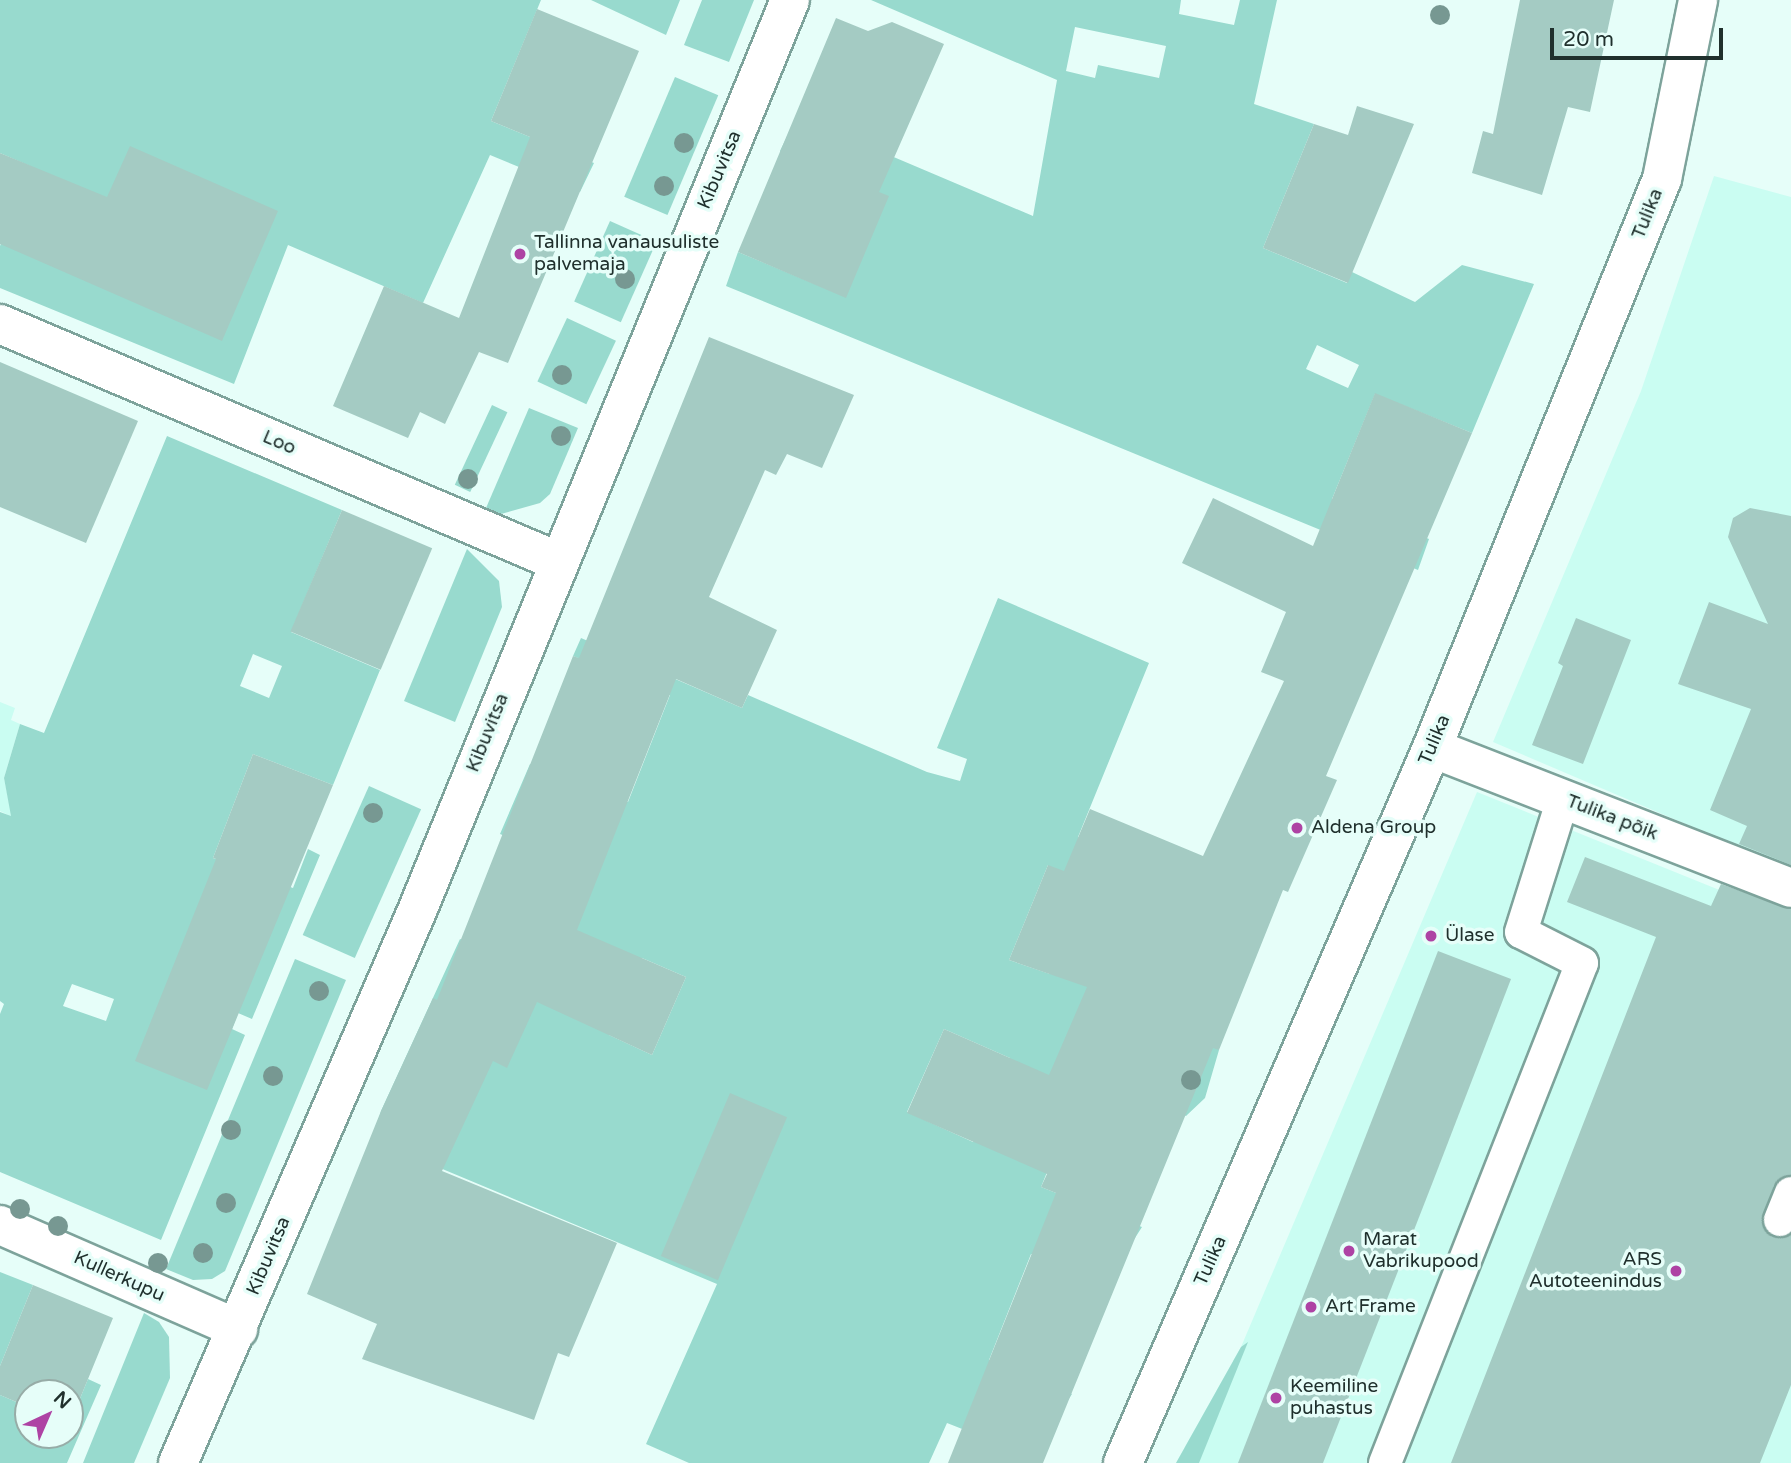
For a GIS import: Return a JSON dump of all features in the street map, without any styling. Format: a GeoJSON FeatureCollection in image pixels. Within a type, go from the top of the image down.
{"type":"FeatureCollection","features":[{"type":"Feature","properties":{"kind":"street","name":"Kibuvitsa"},"geometry":{"type":"LineString","coordinates":[[178,1463],[417,911],[557,561],[790,0]]}},
{"type":"Feature","properties":{"kind":"street","name":"Tulika"},"geometry":{"type":"LineString","coordinates":[[1123,1463],[1432,748],[1662,178],[1698,0]]}},
{"type":"Feature","properties":{"kind":"street","name":"Loo"},"geometry":{"type":"LineString","coordinates":[[0,324],[557,561]]}},
{"type":"Feature","properties":{"kind":"street","name":"Tulika põik"},"geometry":{"type":"LineString","coordinates":[[1432,748],[1791,888]]}},
{"type":"Feature","properties":{"kind":"street","name":"Kullerkupu"},"geometry":{"type":"LineString","coordinates":[[0,1225],[237,1329]]}},
{"type":"Feature","properties":{"kind":"lane"},"geometry":{"type":"LineString","coordinates":[[1385,1463],[1582,963],[1521,932],[1563,799]]}},
{"type":"Feature","properties":{"kind":"shaded area"},"geometry":{"type":"Polygon","coordinates":[[[0,0],[541,0],[491,121],[594,163],[580,192],[490,155],[423,303],[288,245],[234,384],[0,288],[0,246],[30,166],[0,153],[0,0]]]}},
{"type":"Feature","properties":{"kind":"shaded area"},"geometry":{"type":"Polygon","coordinates":[[[591,0],[680,0],[666,35],[591,0]]]}},
{"type":"Feature","properties":{"kind":"shaded area"},"geometry":{"type":"Polygon","coordinates":[[[702,0],[754,0],[729,62],[684,45],[702,0]]]}},
{"type":"Feature","properties":{"kind":"shaded area"},"geometry":{"type":"Polygon","coordinates":[[[871,0],[1181,0],[1179,14],[1234,25],[1240,0],[1277,0],[1254,104],[1314,124],[1263,248],[1347,283],[1352,272],[1415,302],[1462,265],[1534,284],[1472,433],[1375,394],[1332,499],[1429,539],[1418,570],[726,286],[738,252],[846,297],[780,151],[797,116],[1033,216],[1057,80],[871,0]],[[1075,27],[1066,71],[1095,78],[1098,65],[1159,78],[1166,46],[1075,27]],[[1317,345],[1306,369],[1348,388],[1359,365],[1317,345]]]}},
{"type":"Feature","properties":{"kind":"shaded area"},"geometry":{"type":"Polygon","coordinates":[[[675,77],[718,95],[667,215],[624,197],[675,77]]]}},
{"type":"Feature","properties":{"kind":"shaded area"},"geometry":{"type":"Polygon","coordinates":[[[1714,176],[1791,197],[1791,869],[1493,742],[1641,391],[1714,176]]]}},
{"type":"Feature","properties":{"kind":"shaded area"},"geometry":{"type":"Polygon","coordinates":[[[610,221],[657,242],[621,322],[574,301],[610,221]]]}},
{"type":"Feature","properties":{"kind":"shaded area"},"geometry":{"type":"Polygon","coordinates":[[[567,318],[616,341],[586,404],[537,381],[567,318]]]}},
{"type":"Feature","properties":{"kind":"shaded area"},"geometry":{"type":"Polygon","coordinates":[[[492,405],[507,412],[470,492],[455,485],[492,405]]]}},
{"type":"Feature","properties":{"kind":"shaded area"},"geometry":{"type":"Polygon","coordinates":[[[529,408],[578,428],[550,494],[540,503],[501,514],[486,508],[529,408]]]}},
{"type":"Feature","properties":{"kind":"shaded area"},"geometry":{"type":"Polygon","coordinates":[[[167,436],[342,510],[291,632],[380,670],[333,785],[253,754],[213,858],[293,888],[308,849],[320,855],[252,1019],[238,1013],[232,1029],[245,1035],[161,1240],[0,1172],[0,1014],[4,1004],[0,1001],[0,812],[11,816],[4,778],[20,724],[44,733],[167,436]],[[253,654],[240,686],[269,698],[282,666],[253,654]],[[72,984],[63,1006],[106,1021],[114,999],[72,984]]]}},
{"type":"Feature","properties":{"kind":"shaded area"},"geometry":{"type":"Polygon","coordinates":[[[467,549],[499,581],[502,607],[455,722],[404,701],[467,549]]]}},
{"type":"Feature","properties":{"kind":"shaded area"},"geometry":{"type":"Polygon","coordinates":[[[998,598],[1149,663],[1078,837],[1219,1050],[1205,1098],[1186,1116],[1086,1076],[1041,1187],[1142,1227],[1124,1255],[1031,1254],[989,1360],[1072,1394],[1052,1424],[1043,1461],[947,1423],[929,1463],[689,1463],[646,1444],[717,1284],[373,1140],[381,1111],[460,939],[558,977],[598,873],[500,834],[530,764],[628,802],[670,695],[573,656],[581,638],[742,708],[748,695],[927,772],[960,781],[967,759],[937,748],[998,598]],[[1048,865],[1009,960],[1050,974],[1048,865]],[[642,958],[609,1035],[652,1055],[686,977],[642,958]],[[944,1029],[907,1112],[973,1142],[1010,1058],[944,1029]]]}},
{"type":"Feature","properties":{"kind":"shaded area"},"geometry":{"type":"Polygon","coordinates":[[[0,702],[15,708],[11,720],[20,724],[4,778],[12,817],[0,811],[0,702]]]}},
{"type":"Feature","properties":{"kind":"shaded area"},"geometry":{"type":"Polygon","coordinates":[[[369,786],[421,809],[355,958],[303,935],[369,786]]]}},
{"type":"Feature","properties":{"kind":"shaded area"},"geometry":{"type":"Polygon","coordinates":[[[1477,792],[1791,919],[1791,1463],[1176,1463],[1241,1347],[1477,792]]]}},
{"type":"Feature","properties":{"kind":"shaded area"},"geometry":{"type":"Polygon","coordinates":[[[295,959],[346,980],[225,1271],[212,1279],[193,1280],[166,1269],[295,959]]]}},
{"type":"Feature","properties":{"kind":"shaded area"},"geometry":{"type":"Polygon","coordinates":[[[0,1272],[33,1285],[0,1366],[0,1272]]]}},
{"type":"Feature","properties":{"kind":"shaded area"},"geometry":{"type":"Polygon","coordinates":[[[144,1313],[159,1322],[169,1337],[170,1378],[134,1463],[83,1463],[144,1313]]]}},
{"type":"Feature","properties":{"kind":"shaded area"},"geometry":{"type":"Polygon","coordinates":[[[1248,1342],[1199,1463],[1176,1463],[1241,1347],[1248,1342]]]}},
{"type":"Feature","properties":{"kind":"shaded area"},"geometry":{"type":"Polygon","coordinates":[[[88,1379],[101,1385],[84,1424],[84,1389],[88,1379]]]}},
{"type":"Feature","properties":{"kind":"shaded area"},"geometry":{"type":"Polygon","coordinates":[[[0,1395],[14,1401],[14,1449],[73,1449],[67,1463],[0,1463],[0,1395]]]}},
{"type":"Feature","properties":{"kind":"building"},"geometry":{"type":"Polygon","coordinates":[[[1520,0],[1614,0],[1590,112],[1568,107],[1542,195],[1472,173],[1483,131],[1493,134],[1520,0]]]}},
{"type":"Feature","properties":{"kind":"building"},"geometry":{"type":"Polygon","coordinates":[[[537,9],[639,51],[508,363],[479,352],[445,424],[420,412],[408,438],[333,406],[384,286],[459,318],[530,137],[491,121],[537,9]]]}},
{"type":"Feature","properties":{"kind":"building"},"geometry":{"type":"Polygon","coordinates":[[[836,18],[868,31],[892,22],[944,44],[879,192],[889,196],[846,298],[738,252],[836,18]]]}},
{"type":"Feature","properties":{"kind":"building"},"geometry":{"type":"Polygon","coordinates":[[[1357,106],[1414,124],[1348,283],[1263,248],[1314,124],[1348,135],[1357,106]]]}},
{"type":"Feature","properties":{"kind":"building"},"geometry":{"type":"Polygon","coordinates":[[[130,146],[278,211],[222,341],[0,244],[0,153],[107,197],[130,146]]]}},
{"type":"Feature","properties":{"kind":"building"},"geometry":{"type":"Polygon","coordinates":[[[709,337],[854,395],[822,468],[787,454],[776,475],[765,470],[709,597],[777,630],[742,708],[676,679],[577,930],[686,977],[652,1055],[537,1002],[507,1068],[493,1061],[442,1171],[617,1243],[569,1357],[558,1353],[534,1420],[362,1359],[377,1324],[307,1294],[381,1111],[433,998],[437,1000],[573,656],[579,658],[709,337]]]}},
{"type":"Feature","properties":{"kind":"building"},"geometry":{"type":"Polygon","coordinates":[[[0,362],[138,421],[86,543],[0,507],[0,362]]]}},
{"type":"Feature","properties":{"kind":"building"},"geometry":{"type":"Polygon","coordinates":[[[1375,393],[1472,433],[1326,776],[1337,780],[1288,892],[1283,890],[1219,1050],[1213,1048],[1043,1463],[948,1463],[1056,1193],[1041,1187],[1047,1174],[907,1113],[944,1029],[1049,1075],[1087,987],[1009,960],[1048,865],[1064,871],[1090,809],[1203,856],[1284,681],[1261,672],[1286,612],[1182,563],[1213,498],[1313,546],[1375,393]]]}},
{"type":"Feature","properties":{"kind":"building"},"geometry":{"type":"Polygon","coordinates":[[[1750,508],[1791,516],[1791,865],[1739,844],[1747,826],[1710,810],[1751,709],[1678,684],[1709,602],[1768,624],[1728,537],[1733,518],[1750,508]]]}},
{"type":"Feature","properties":{"kind":"building"},"geometry":{"type":"Polygon","coordinates":[[[342,510],[432,548],[381,670],[290,632],[342,510]]]}},
{"type":"Feature","properties":{"kind":"building"},"geometry":{"type":"Polygon","coordinates":[[[1576,618],[1631,640],[1583,764],[1532,745],[1563,666],[1558,663],[1576,618]]]}},
{"type":"Feature","properties":{"kind":"building"},"geometry":{"type":"Polygon","coordinates":[[[253,754],[333,785],[207,1090],[135,1061],[216,859],[213,858],[253,754]]]}},
{"type":"Feature","properties":{"kind":"building"},"geometry":{"type":"Polygon","coordinates":[[[1585,857],[1711,906],[1721,884],[1791,909],[1791,1175],[1774,1185],[1762,1222],[1772,1237],[1791,1235],[1791,1385],[1760,1463],[1451,1463],[1656,937],[1567,902],[1585,857]]]}},
{"type":"Feature","properties":{"kind":"building"},"geometry":{"type":"Polygon","coordinates":[[[1438,951],[1511,979],[1432,1184],[1323,1463],[1238,1463],[1438,951]]]}},
{"type":"Feature","properties":{"kind":"building"},"geometry":{"type":"Polygon","coordinates":[[[730,1093],[787,1117],[718,1280],[661,1256],[730,1093]]]}},
{"type":"Feature","properties":{"kind":"building"},"geometry":{"type":"Polygon","coordinates":[[[33,1285],[113,1318],[84,1389],[84,1379],[14,1379],[14,1401],[0,1395],[0,1366],[33,1285]]]}},
{"type":"Feature","properties":{"kind":"place","name":"Tallinna vanausuliste palvemaja"},"geometry":{"type":"Point","coordinates":[520,254]}},
{"type":"Feature","properties":{"kind":"place","name":"Aldena Group"},"geometry":{"type":"Point","coordinates":[1297,828]}},
{"type":"Feature","properties":{"kind":"place","name":"Ülase"},"geometry":{"type":"Point","coordinates":[1431,936]}},
{"type":"Feature","properties":{"kind":"place","name":"Marat Vabrikupood"},"geometry":{"type":"Point","coordinates":[1349,1251]}},
{"type":"Feature","properties":{"kind":"place","name":"ARS Autoteenindus"},"geometry":{"type":"Point","coordinates":[1676,1271]}},
{"type":"Feature","properties":{"kind":"place","name":"Art Frame"},"geometry":{"type":"Point","coordinates":[1311,1307]}},
{"type":"Feature","properties":{"kind":"place","name":"Keemiline puhastus"},"geometry":{"type":"Point","coordinates":[1276,1398]}}]}
